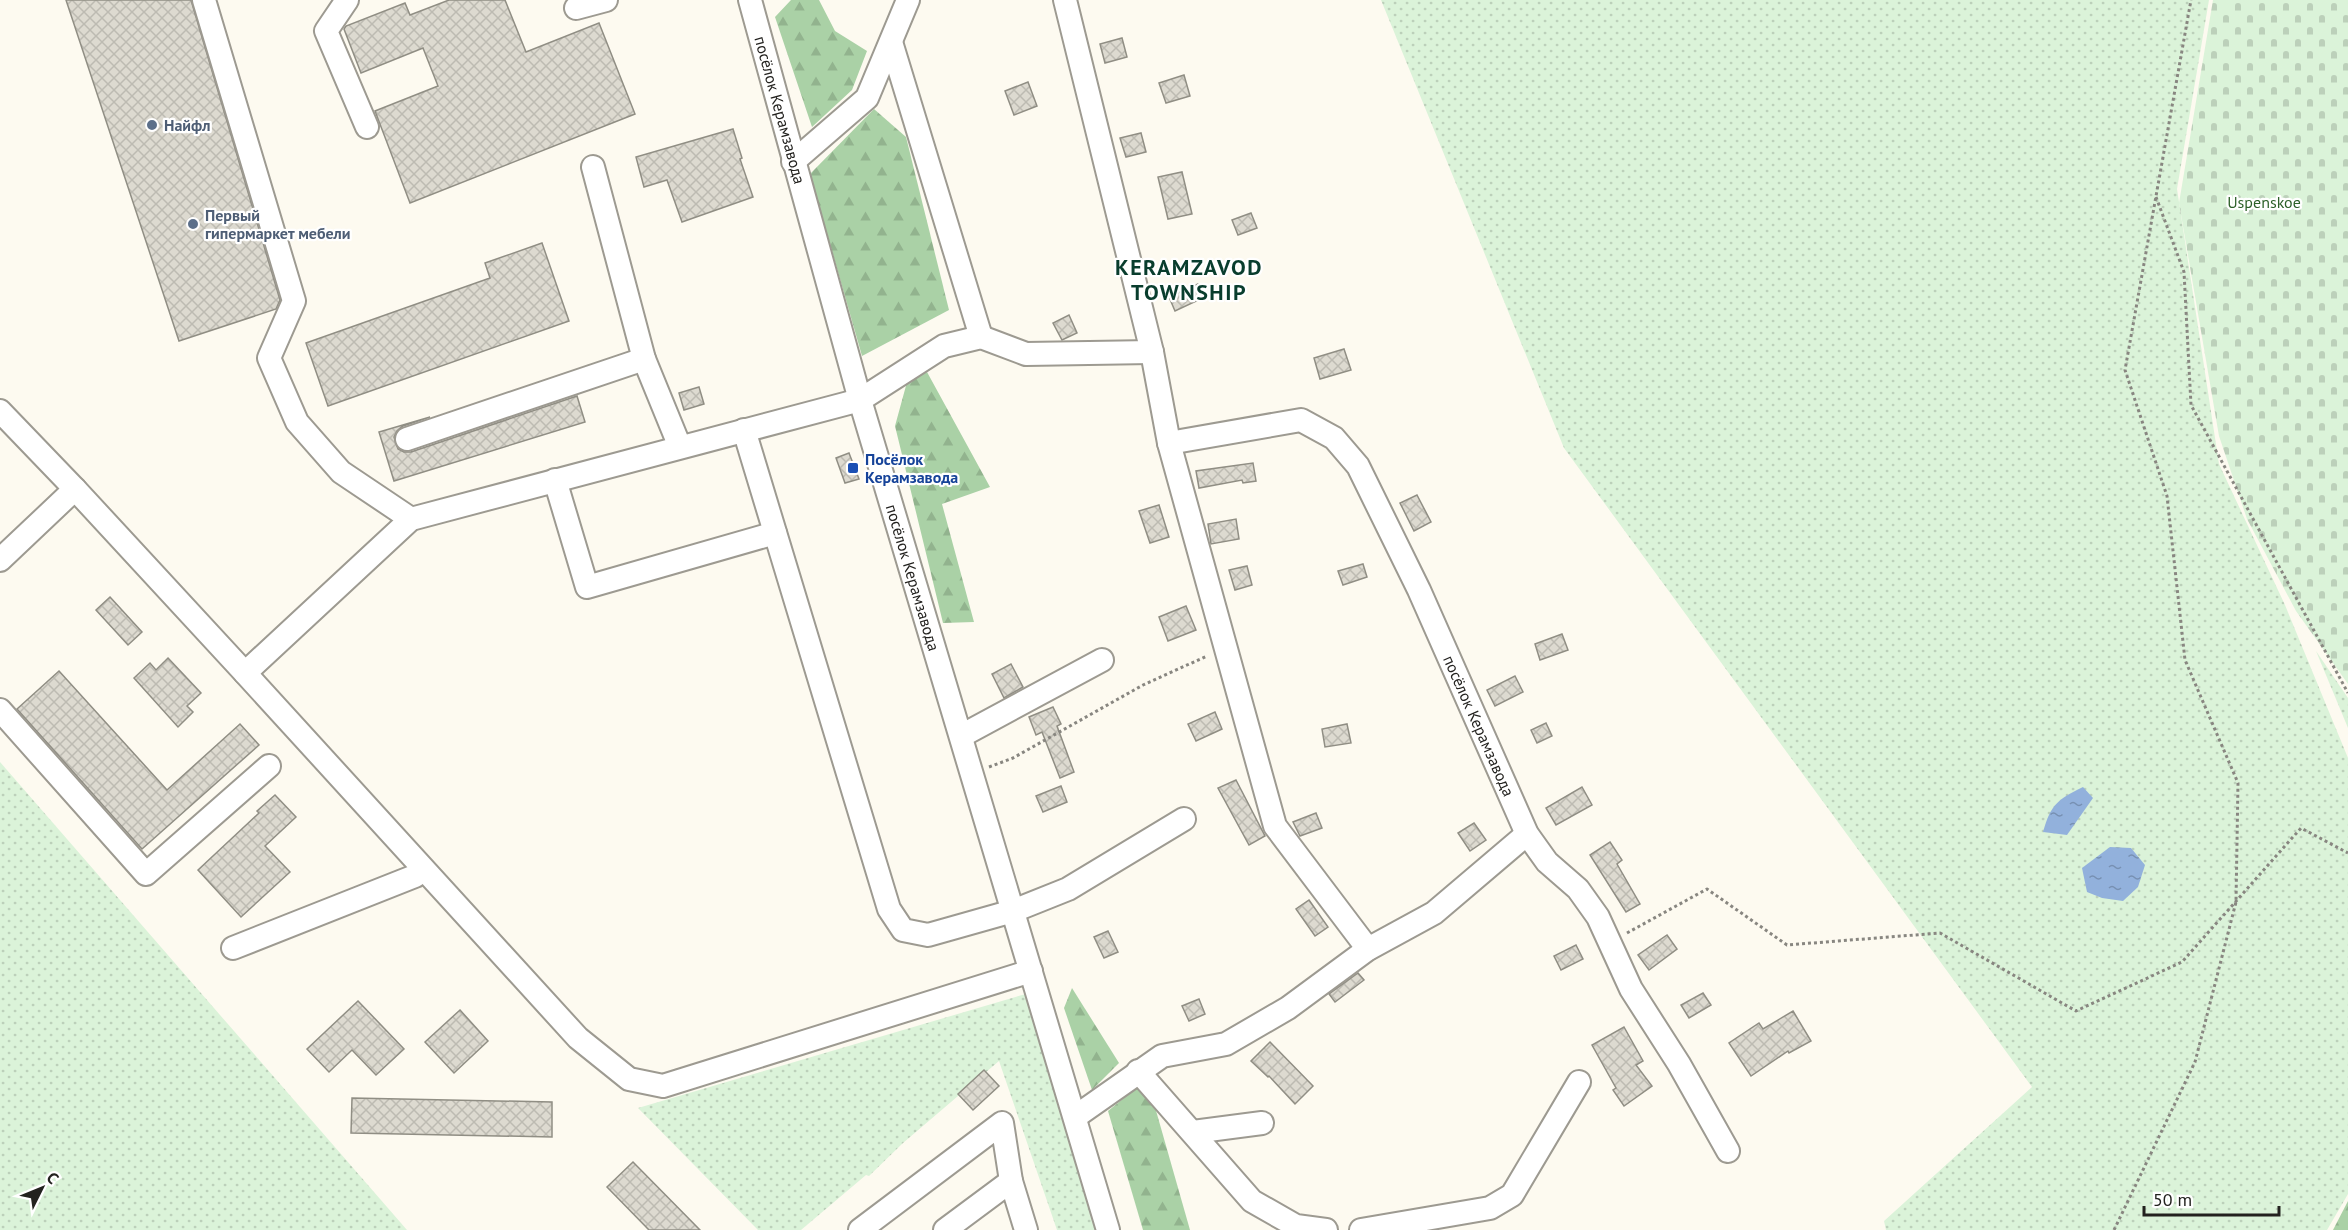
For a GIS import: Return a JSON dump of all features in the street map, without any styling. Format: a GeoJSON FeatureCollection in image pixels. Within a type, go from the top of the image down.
{"type":"FeatureCollection","features":[{"type":"Feature","properties":{"kind":"street"},"geometry":{"type":"LineString","coordinates":[[204,0],[294,301],[269,358],[297,422],[341,472],[411,519]]}},
{"type":"Feature","properties":{"kind":"street"},"geometry":{"type":"LineString","coordinates":[[347,0],[327,31],[366,127]]}},
{"type":"Feature","properties":{"kind":"street"},"geometry":{"type":"LineString","coordinates":[[576,9],[606,0]]}},
{"type":"Feature","properties":{"kind":"street","name":"посёлок Керамзавода"},"geometry":{"type":"LineString","coordinates":[[750,0],[860,400],[1108,1230]]}},
{"type":"Feature","properties":{"kind":"street"},"geometry":{"type":"LineString","coordinates":[[793,162],[867,98],[908,0]]}},
{"type":"Feature","properties":{"kind":"street"},"geometry":{"type":"LineString","coordinates":[[1065,0],[1152,352],[1168,443],[1275,826],[1368,949]]}},
{"type":"Feature","properties":{"kind":"street"},"geometry":{"type":"LineString","coordinates":[[891,42],[981,337]]}},
{"type":"Feature","properties":{"kind":"street"},"geometry":{"type":"LineString","coordinates":[[593,167],[644,359],[680,447]]}},
{"type":"Feature","properties":{"kind":"street"},"geometry":{"type":"LineString","coordinates":[[245,673],[411,519],[860,400],[944,346],[981,337],[1026,354],[1152,352]]}},
{"type":"Feature","properties":{"kind":"street"},"geometry":{"type":"LineString","coordinates":[[406,439],[644,359]]}},
{"type":"Feature","properties":{"kind":"street"},"geometry":{"type":"LineString","coordinates":[[0,411],[245,673],[578,1038],[629,1079],[663,1086],[1031,971]]}},
{"type":"Feature","properties":{"kind":"street","name":"посёлок Керамзавода"},"geometry":{"type":"LineString","coordinates":[[1168,443],[1301,420],[1335,438],[1358,466],[1419,590],[1527,834],[1547,862],[1578,889],[1598,917],[1631,989],[1679,1064],[1728,1151]]}},
{"type":"Feature","properties":{"kind":"street"},"geometry":{"type":"LineString","coordinates":[[744,430],[889,909],[903,930],[928,935],[1013,911],[1068,889],[1184,819]]}},
{"type":"Feature","properties":{"kind":"street"},"geometry":{"type":"LineString","coordinates":[[555,480],[587,587],[775,532]]}},
{"type":"Feature","properties":{"kind":"street"},"geometry":{"type":"LineString","coordinates":[[0,560],[75,489]]}},
{"type":"Feature","properties":{"kind":"street"},"geometry":{"type":"LineString","coordinates":[[961,736],[1102,660]]}},
{"type":"Feature","properties":{"kind":"street"},"geometry":{"type":"LineString","coordinates":[[0,710],[146,874],[269,766]]}},
{"type":"Feature","properties":{"kind":"street"},"geometry":{"type":"LineString","coordinates":[[1075,1117],[1162,1056],[1226,1044],[1288,1008],[1368,949],[1434,913],[1527,834]]}},
{"type":"Feature","properties":{"kind":"street"},"geometry":{"type":"LineString","coordinates":[[233,948],[415,876],[423,870]]}},
{"type":"Feature","properties":{"kind":"street"},"geometry":{"type":"LineString","coordinates":[[1138,1071],[1252,1201],[1296,1226],[1326,1230]]}},
{"type":"Feature","properties":{"kind":"street"},"geometry":{"type":"LineString","coordinates":[[1361,1230],[1490,1208],[1512,1195],[1579,1082]]}},
{"type":"Feature","properties":{"kind":"street"},"geometry":{"type":"LineString","coordinates":[[1193,1132],[1262,1123]]}},
{"type":"Feature","properties":{"kind":"street"},"geometry":{"type":"LineString","coordinates":[[860,1230],[1002,1124],[1011,1180],[1026,1230]]}},
{"type":"Feature","properties":{"kind":"street"},"geometry":{"type":"LineString","coordinates":[[945,1230],[1011,1180]]}},
{"type":"Feature","properties":{"kind":"path"},"geometry":{"type":"LineString","coordinates":[[2114,1230],[2195,1062],[2236,902],[2238,783],[2185,660],[2167,496],[2125,370],[2191,0]]}},
{"type":"Feature","properties":{"kind":"path"},"geometry":{"type":"LineString","coordinates":[[2156,197],[2184,272],[2191,405],[2348,693]]}},
{"type":"Feature","properties":{"kind":"path"},"geometry":{"type":"LineString","coordinates":[[972,773],[1013,758],[1143,685],[1225,648]]}},
{"type":"Feature","properties":{"kind":"path"},"geometry":{"type":"LineString","coordinates":[[1610,942],[1707,889],[1788,945],[1940,933],[2076,1011],[2182,962],[2301,828],[2348,854]]}},
{"type":"Feature","properties":{"kind":"green space"},"geometry":{"type":"Polygon","coordinates":[[[791,0],[819,0],[835,31],[867,51],[852,90],[812,127],[775,17],[791,0]]]}},
{"type":"Feature","properties":{"kind":"green space"},"geometry":{"type":"Polygon","coordinates":[[[1381,0],[2209,0],[2177,189],[2219,464],[2285,605],[2348,758],[2348,1194],[2327,1230],[1886,1230],[1884,1221],[2032,1087],[1564,448],[1381,0]]]}},
{"type":"Feature","properties":{"kind":"green space","name":"Uspenskoe"},"geometry":{"type":"Polygon","coordinates":[[[2213,0],[2348,0],[2348,684],[2296,611],[2247,519],[2219,436],[2179,203],[2213,0]]]}},
{"type":"Feature","properties":{"kind":"green space"},"geometry":{"type":"Polygon","coordinates":[[[874,109],[906,137],[949,310],[862,356],[810,174],[874,109]]]}},
{"type":"Feature","properties":{"kind":"green space"},"geometry":{"type":"Polygon","coordinates":[[[927,372],[990,487],[942,504],[974,622],[943,623],[895,426],[907,382],[927,372]]]}},
{"type":"Feature","properties":{"kind":"green space"},"geometry":{"type":"Polygon","coordinates":[[[2316,651],[2348,698],[2348,728],[2316,651]]]}},
{"type":"Feature","properties":{"kind":"green space"},"geometry":{"type":"Polygon","coordinates":[[[0,762],[407,1230],[0,1230],[0,762]]]}},
{"type":"Feature","properties":{"kind":"green space"},"geometry":{"type":"Polygon","coordinates":[[[1072,988],[1119,1063],[1092,1090],[1064,1008],[1072,988]]]}},
{"type":"Feature","properties":{"kind":"green space"},"geometry":{"type":"Polygon","coordinates":[[[1029,993],[1097,1230],[1057,1230],[999,1061],[903,1143],[869,1176],[866,1175],[801,1230],[758,1230],[638,1108],[1029,993]]]}},
{"type":"Feature","properties":{"kind":"green space"},"geometry":{"type":"Polygon","coordinates":[[[1147,1079],[1190,1230],[1143,1230],[1108,1111],[1147,1079]]]}},
{"type":"Feature","properties":{"kind":"green space"},"geometry":{"type":"Polygon","coordinates":[[[2348,1201],[2348,1230],[2333,1230],[2348,1201]]]}},
{"type":"Feature","properties":{"kind":"water"},"geometry":{"type":"Polygon","coordinates":[[[2083,787],[2093,798],[2067,835],[2043,832],[2056,804],[2083,787]]]}},
{"type":"Feature","properties":{"kind":"water"},"geometry":{"type":"Polygon","coordinates":[[[2110,847],[2131,848],[2145,865],[2138,887],[2123,901],[2102,898],[2087,892],[2082,868],[2110,847]]]}},
{"type":"Feature","properties":{"kind":"building"},"geometry":{"type":"Polygon","coordinates":[[[66,0],[191,0],[280,300],[276,309],[179,341],[66,0]]]}},
{"type":"Feature","properties":{"kind":"building"},"geometry":{"type":"Polygon","coordinates":[[[449,0],[505,0],[526,52],[599,23],[635,114],[410,203],[375,111],[438,86],[423,48],[361,73],[344,29],[346,26],[405,3],[410,15],[449,0]]]}},
{"type":"Feature","properties":{"kind":"building"},"geometry":{"type":"Polygon","coordinates":[[[1122,38],[1127,57],[1105,63],[1100,44],[1122,38]]]}},
{"type":"Feature","properties":{"kind":"building"},"geometry":{"type":"Polygon","coordinates":[[[1184,75],[1190,96],[1166,103],[1159,83],[1184,75]]]}},
{"type":"Feature","properties":{"kind":"building"},"geometry":{"type":"Polygon","coordinates":[[[1028,82],[1037,106],[1014,115],[1005,91],[1028,82]]]}},
{"type":"Feature","properties":{"kind":"building"},"geometry":{"type":"Polygon","coordinates":[[[733,129],[753,197],[682,222],[667,180],[644,187],[636,157],[733,129]]]}},
{"type":"Feature","properties":{"kind":"building"},"geometry":{"type":"Polygon","coordinates":[[[1141,133],[1146,152],[1126,157],[1120,138],[1141,133]]]}},
{"type":"Feature","properties":{"kind":"building"},"geometry":{"type":"Polygon","coordinates":[[[1182,172],[1192,214],[1168,219],[1158,177],[1182,172]]]}},
{"type":"Feature","properties":{"kind":"building"},"geometry":{"type":"Polygon","coordinates":[[[1251,213],[1257,228],[1238,235],[1232,220],[1251,213]]]}},
{"type":"Feature","properties":{"kind":"building"},"geometry":{"type":"Polygon","coordinates":[[[542,243],[569,321],[328,406],[306,343],[490,278],[485,263],[542,243]]]}},
{"type":"Feature","properties":{"kind":"building"},"geometry":{"type":"Polygon","coordinates":[[[1198,284],[1205,297],[1175,311],[1169,297],[1198,284]]]}},
{"type":"Feature","properties":{"kind":"building"},"geometry":{"type":"Polygon","coordinates":[[[1069,315],[1077,333],[1062,340],[1053,323],[1069,315]]]}},
{"type":"Feature","properties":{"kind":"building"},"geometry":{"type":"Polygon","coordinates":[[[1344,349],[1351,370],[1320,379],[1314,358],[1344,349]]]}},
{"type":"Feature","properties":{"kind":"building"},"geometry":{"type":"Polygon","coordinates":[[[699,387],[704,404],[684,410],[679,393],[699,387]]]}},
{"type":"Feature","properties":{"kind":"building"},"geometry":{"type":"Polygon","coordinates":[[[577,396],[585,422],[394,481],[379,432],[430,417],[403,426],[397,431],[394,437],[398,449],[411,452],[577,396]]]}},
{"type":"Feature","properties":{"kind":"building"},"geometry":{"type":"Polygon","coordinates":[[[849,453],[859,479],[845,483],[836,458],[849,453]]]}},
{"type":"Feature","properties":{"kind":"building"},"geometry":{"type":"Polygon","coordinates":[[[1253,463],[1256,481],[1243,483],[1242,480],[1199,488],[1196,471],[1253,463]]]}},
{"type":"Feature","properties":{"kind":"building"},"geometry":{"type":"Polygon","coordinates":[[[1417,495],[1431,522],[1414,531],[1400,503],[1417,495]]]}},
{"type":"Feature","properties":{"kind":"building"},"geometry":{"type":"Polygon","coordinates":[[[1159,505],[1169,537],[1150,543],[1139,511],[1159,505]]]}},
{"type":"Feature","properties":{"kind":"building"},"geometry":{"type":"Polygon","coordinates":[[[1236,519],[1239,539],[1211,544],[1208,524],[1236,519]]]}},
{"type":"Feature","properties":{"kind":"building"},"geometry":{"type":"Polygon","coordinates":[[[1363,564],[1367,577],[1343,585],[1338,571],[1363,564]]]}},
{"type":"Feature","properties":{"kind":"building"},"geometry":{"type":"Polygon","coordinates":[[[1247,566],[1252,585],[1235,590],[1229,570],[1247,566]]]}},
{"type":"Feature","properties":{"kind":"building"},"geometry":{"type":"Polygon","coordinates":[[[110,597],[142,632],[128,645],[96,610],[110,597]]]}},
{"type":"Feature","properties":{"kind":"building"},"geometry":{"type":"Polygon","coordinates":[[[1186,606],[1196,630],[1168,641],[1159,617],[1186,606]]]}},
{"type":"Feature","properties":{"kind":"building"},"geometry":{"type":"Polygon","coordinates":[[[1562,634],[1568,650],[1540,660],[1535,644],[1562,634]]]}},
{"type":"Feature","properties":{"kind":"building"},"geometry":{"type":"Polygon","coordinates":[[[168,658],[201,693],[187,706],[193,712],[178,727],[134,678],[150,663],[156,670],[168,658]]]}},
{"type":"Feature","properties":{"kind":"building"},"geometry":{"type":"Polygon","coordinates":[[[1011,664],[1023,687],[1004,698],[992,674],[1011,664]]]}},
{"type":"Feature","properties":{"kind":"building"},"geometry":{"type":"Polygon","coordinates":[[[59,671],[167,790],[240,724],[259,745],[142,849],[17,709],[59,671]]]}},
{"type":"Feature","properties":{"kind":"building"},"geometry":{"type":"Polygon","coordinates":[[[1515,676],[1523,692],[1495,706],[1487,690],[1515,676]]]}},
{"type":"Feature","properties":{"kind":"building"},"geometry":{"type":"Polygon","coordinates":[[[1053,707],[1061,724],[1057,726],[1074,772],[1060,778],[1042,732],[1036,735],[1029,717],[1053,707]]]}},
{"type":"Feature","properties":{"kind":"building"},"geometry":{"type":"Polygon","coordinates":[[[1215,712],[1222,729],[1196,741],[1188,724],[1215,712]]]}},
{"type":"Feature","properties":{"kind":"building"},"geometry":{"type":"Polygon","coordinates":[[[1546,723],[1552,736],[1537,743],[1531,730],[1546,723]]]}},
{"type":"Feature","properties":{"kind":"building"},"geometry":{"type":"Polygon","coordinates":[[[1347,724],[1351,743],[1325,747],[1322,729],[1347,724]]]}},
{"type":"Feature","properties":{"kind":"building"},"geometry":{"type":"Polygon","coordinates":[[[1236,780],[1265,836],[1249,845],[1218,788],[1236,780]]]}},
{"type":"Feature","properties":{"kind":"building"},"geometry":{"type":"Polygon","coordinates":[[[1061,786],[1067,802],[1043,812],[1036,796],[1061,786]]]}},
{"type":"Feature","properties":{"kind":"building"},"geometry":{"type":"Polygon","coordinates":[[[1582,787],[1592,805],[1556,825],[1546,808],[1582,787]]]}},
{"type":"Feature","properties":{"kind":"building"},"geometry":{"type":"Polygon","coordinates":[[[275,795],[296,817],[265,846],[290,872],[241,917],[198,870],[275,795]]]}},
{"type":"Feature","properties":{"kind":"building"},"geometry":{"type":"Polygon","coordinates":[[[1316,813],[1322,828],[1300,836],[1293,822],[1316,813]]]}},
{"type":"Feature","properties":{"kind":"building"},"geometry":{"type":"Polygon","coordinates":[[[1474,823],[1486,840],[1470,851],[1458,833],[1474,823]]]}},
{"type":"Feature","properties":{"kind":"building"},"geometry":{"type":"Polygon","coordinates":[[[1610,842],[1622,860],[1617,864],[1640,904],[1626,912],[1590,855],[1610,842]]]}},
{"type":"Feature","properties":{"kind":"building"},"geometry":{"type":"Polygon","coordinates":[[[1309,900],[1328,927],[1315,936],[1296,909],[1309,900]]]}},
{"type":"Feature","properties":{"kind":"building"},"geometry":{"type":"Polygon","coordinates":[[[1108,931],[1118,952],[1104,958],[1094,937],[1108,931]]]}},
{"type":"Feature","properties":{"kind":"building"},"geometry":{"type":"Polygon","coordinates":[[[1667,935],[1677,949],[1649,970],[1638,955],[1667,935]]]}},
{"type":"Feature","properties":{"kind":"building"},"geometry":{"type":"Polygon","coordinates":[[[1576,945],[1583,959],[1561,970],[1554,956],[1576,945]]]}},
{"type":"Feature","properties":{"kind":"building"},"geometry":{"type":"Polygon","coordinates":[[[1358,973],[1364,980],[1335,1002],[1329,994],[1358,973]]]}},
{"type":"Feature","properties":{"kind":"building"},"geometry":{"type":"Polygon","coordinates":[[[1703,993],[1711,1005],[1689,1018],[1681,1005],[1703,993]]]}},
{"type":"Feature","properties":{"kind":"building"},"geometry":{"type":"Polygon","coordinates":[[[1199,999],[1205,1014],[1189,1021],[1182,1006],[1199,999]]]}},
{"type":"Feature","properties":{"kind":"building"},"geometry":{"type":"Polygon","coordinates":[[[358,1001],[404,1049],[376,1075],[352,1050],[329,1072],[307,1049],[358,1001]]]}},
{"type":"Feature","properties":{"kind":"building"},"geometry":{"type":"Polygon","coordinates":[[[460,1010],[488,1041],[454,1073],[425,1042],[460,1010]]]}},
{"type":"Feature","properties":{"kind":"building"},"geometry":{"type":"Polygon","coordinates":[[[1793,1011],[1811,1041],[1789,1053],[1788,1051],[1751,1076],[1729,1043],[1759,1023],[1763,1029],[1793,1011]]]}},
{"type":"Feature","properties":{"kind":"building"},"geometry":{"type":"Polygon","coordinates":[[[1624,1027],[1643,1061],[1636,1065],[1652,1086],[1624,1106],[1613,1090],[1616,1088],[1592,1045],[1624,1027]]]}},
{"type":"Feature","properties":{"kind":"building"},"geometry":{"type":"Polygon","coordinates":[[[1270,1042],[1313,1086],[1295,1104],[1269,1076],[1251,1061],[1270,1042]]]}},
{"type":"Feature","properties":{"kind":"building"},"geometry":{"type":"Polygon","coordinates":[[[984,1070],[999,1086],[973,1110],[958,1094],[984,1070]]]}},
{"type":"Feature","properties":{"kind":"building"},"geometry":{"type":"Polygon","coordinates":[[[352,1098],[552,1102],[552,1137],[351,1133],[352,1098]]]}},
{"type":"Feature","properties":{"kind":"building"},"geometry":{"type":"Polygon","coordinates":[[[633,1162],[700,1230],[649,1230],[607,1187],[633,1162]]]}},
{"type":"Feature","properties":{"kind":"place","name":"Найфл"},"geometry":{"type":"Point","coordinates":[152,125]}},
{"type":"Feature","properties":{"kind":"place","name":"Первый гипермаркет мебели"},"geometry":{"type":"Point","coordinates":[193,224]}},
{"type":"Feature","properties":{"kind":"place","name":"Посёлок Керамзавода"},"geometry":{"type":"Point","coordinates":[853,468]}},
{"type":"Feature","properties":{"kind":"district","name":"KERAMZAVOD TOWNSHIP"},"geometry":{"type":"Point","coordinates":[1189,280]}}]}
